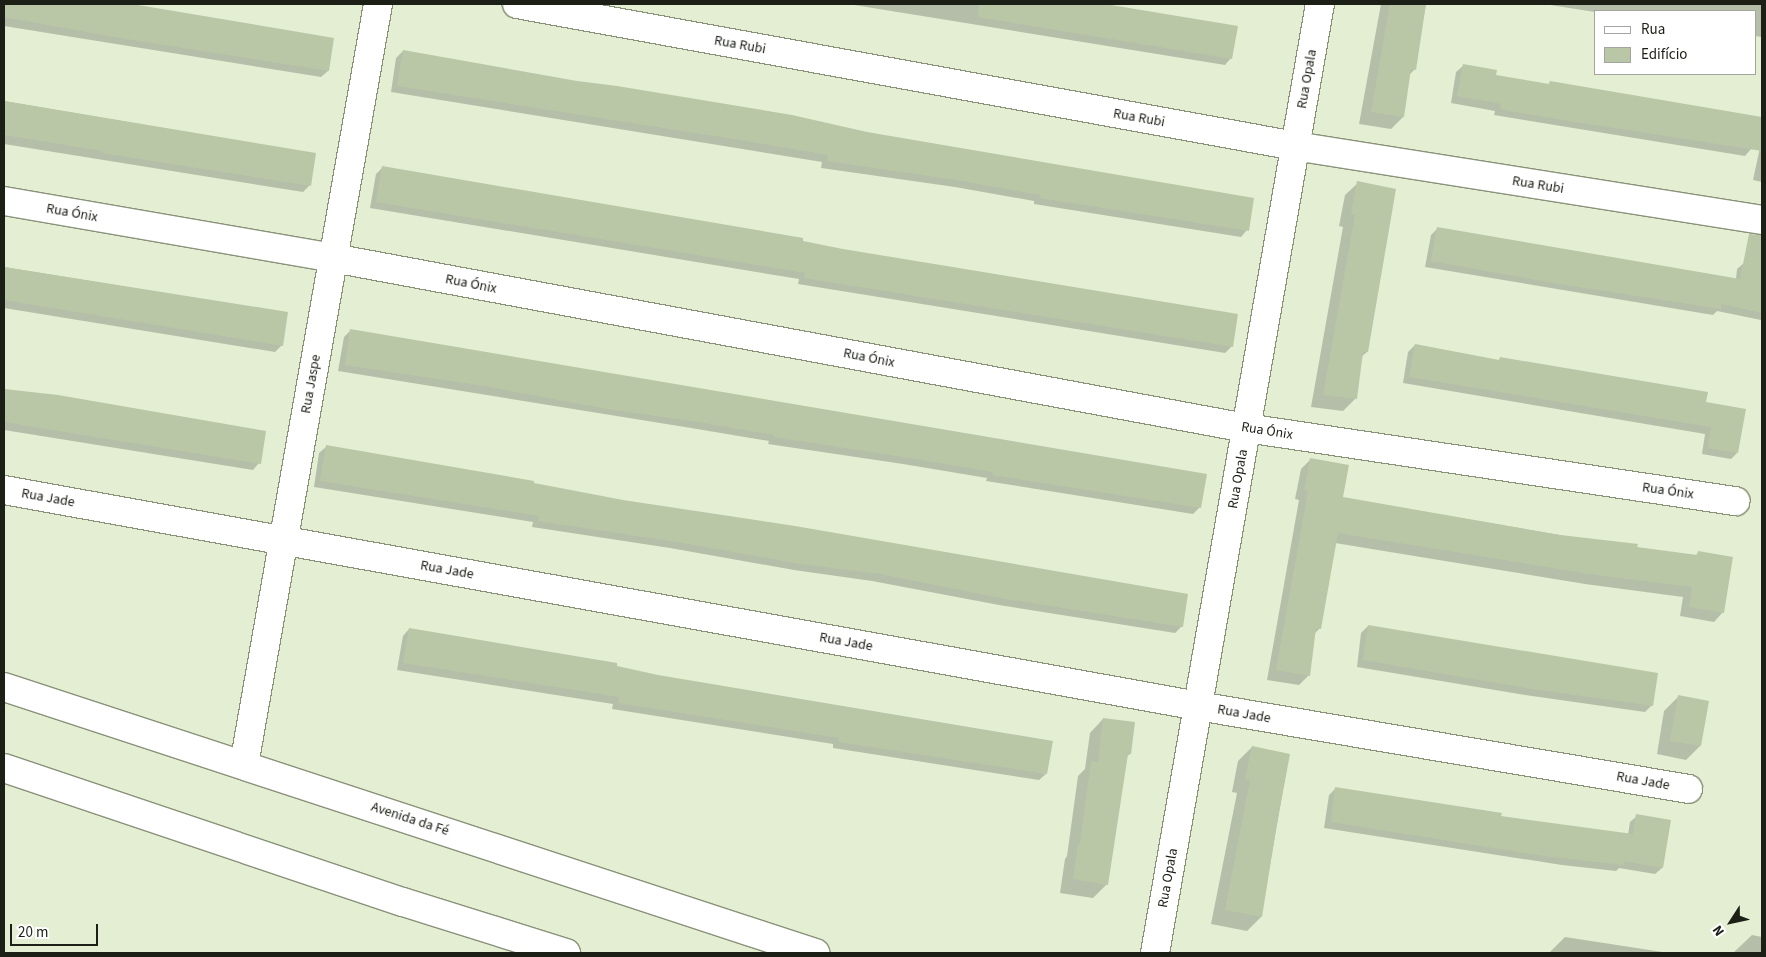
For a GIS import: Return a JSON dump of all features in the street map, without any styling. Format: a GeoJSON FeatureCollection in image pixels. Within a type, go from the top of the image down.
{"type":"FeatureCollection","features":[{"type":"Feature","properties":{"kind":"street","name":"Rua Jaspe"},"geometry":{"type":"LineString","coordinates":[[244,764],[378,4]]}},
{"type":"Feature","properties":{"kind":"street","name":"Rua Rubi"},"geometry":{"type":"LineString","coordinates":[[517,4],[1295,146],[1762,220]]}},
{"type":"Feature","properties":{"kind":"street","name":"Rua Opala"},"geometry":{"type":"LineString","coordinates":[[1155,953],[1320,4]]}},
{"type":"Feature","properties":{"kind":"street","name":"Rua Ónix"},"geometry":{"type":"LineString","coordinates":[[4,201],[333,258],[1246,428],[1736,501]]}},
{"type":"Feature","properties":{"kind":"street","name":"Rua Jade"},"geometry":{"type":"LineString","coordinates":[[4,490],[1198,706],[1688,789]]}},
{"type":"Feature","properties":{"kind":"street","name":"Avenida da Fé"},"geometry":{"type":"LineString","coordinates":[[4,688],[244,764],[815,953]]}},
{"type":"Feature","properties":{"kind":"street"},"geometry":{"type":"LineString","coordinates":[[4,768],[403,902],[566,953]]}},
{"type":"Feature","properties":{"kind":"building"},"geometry":{"type":"Polygon","coordinates":[[[4,4],[132,4],[334,38],[329,71],[120,38],[4,17],[4,4]]]}},
{"type":"Feature","properties":{"kind":"building"},"geometry":{"type":"Polygon","coordinates":[[[979,4],[1105,4],[1238,26],[1232,59],[978,17],[979,4]]]}},
{"type":"Feature","properties":{"kind":"building"},"geometry":{"type":"Polygon","coordinates":[[[1390,4],[1426,4],[1416,70],[1411,69],[1404,117],[1371,112],[1390,4]]]}},
{"type":"Feature","properties":{"kind":"building"},"geometry":{"type":"Polygon","coordinates":[[[403,50],[577,81],[792,115],[867,132],[1254,198],[1249,231],[1040,198],[1040,195],[962,181],[827,161],[828,155],[746,141],[397,86],[403,50]]]}},
{"type":"Feature","properties":{"kind":"building"},"geometry":{"type":"Polygon","coordinates":[[[1463,64],[1497,70],[1496,75],[1549,84],[1550,81],[1762,117],[1762,151],[1500,109],[1501,104],[1457,96],[1463,64]]]}},
{"type":"Feature","properties":{"kind":"building"},"geometry":{"type":"Polygon","coordinates":[[[4,101],[316,153],[311,186],[102,153],[102,151],[4,135],[4,101]]]}},
{"type":"Feature","properties":{"kind":"building"},"geometry":{"type":"Polygon","coordinates":[[[382,166],[803,238],[803,241],[843,249],[1238,314],[1233,347],[804,278],[805,273],[376,202],[382,166]]]}},
{"type":"Feature","properties":{"kind":"building"},"geometry":{"type":"Polygon","coordinates":[[[1357,181],[1396,189],[1368,352],[1363,352],[1357,399],[1323,395],[1355,215],[1351,214],[1357,181]]]}},
{"type":"Feature","properties":{"kind":"building"},"geometry":{"type":"Polygon","coordinates":[[[1437,227],[1740,279],[1749,234],[1762,235],[1762,313],[1721,304],[1721,309],[1559,284],[1431,261],[1437,227]]]}},
{"type":"Feature","properties":{"kind":"building"},"geometry":{"type":"Polygon","coordinates":[[[4,267],[288,312],[283,346],[4,300],[4,267]]]}},
{"type":"Feature","properties":{"kind":"building"},"geometry":{"type":"Polygon","coordinates":[[[350,329],[1207,474],[1201,508],[992,475],[993,472],[774,437],[775,435],[698,422],[607,409],[490,387],[345,365],[350,329]]]}},
{"type":"Feature","properties":{"kind":"building"},"geometry":{"type":"Polygon","coordinates":[[[1415,344],[1499,360],[1500,357],[1708,392],[1706,402],[1746,409],[1738,453],[1708,448],[1711,427],[1409,377],[1415,344]]]}},
{"type":"Feature","properties":{"kind":"building"},"geometry":{"type":"Polygon","coordinates":[[[4,389],[58,395],[266,431],[261,464],[4,422],[4,389]]]}},
{"type":"Feature","properties":{"kind":"building"},"geometry":{"type":"Polygon","coordinates":[[[326,445],[534,481],[534,483],[623,500],[795,526],[1188,594],[1183,627],[1006,599],[880,574],[801,564],[677,542],[538,521],[539,516],[320,481],[326,445]]]}},
{"type":"Feature","properties":{"kind":"building"},"geometry":{"type":"Polygon","coordinates":[[[1310,458],[1349,465],[1343,497],[1560,535],[1638,544],[1637,547],[1697,555],[1698,551],[1733,557],[1724,613],[1689,607],[1692,587],[1596,575],[1338,533],[1321,629],[1316,628],[1310,676],[1276,670],[1308,491],[1304,490],[1310,458]]]}},
{"type":"Feature","properties":{"kind":"building"},"geometry":{"type":"Polygon","coordinates":[[[1368,625],[1658,673],[1653,706],[1532,689],[1363,660],[1368,625]]]}},
{"type":"Feature","properties":{"kind":"building"},"geometry":{"type":"Polygon","coordinates":[[[409,628],[617,663],[617,666],[658,675],[1053,741],[1047,774],[839,742],[839,738],[618,703],[619,697],[403,663],[409,628]]]}},
{"type":"Feature","properties":{"kind":"building"},"geometry":{"type":"Polygon","coordinates":[[[1678,695],[1709,701],[1701,746],[1670,741],[1678,695]]]}},
{"type":"Feature","properties":{"kind":"building"},"geometry":{"type":"Polygon","coordinates":[[[1103,718],[1135,722],[1131,754],[1128,754],[1108,885],[1073,879],[1078,844],[1080,844],[1091,761],[1098,762],[1103,718]]]}},
{"type":"Feature","properties":{"kind":"building"},"geometry":{"type":"Polygon","coordinates":[[[1252,746],[1290,754],[1262,917],[1225,910],[1250,780],[1245,779],[1252,746]]]}},
{"type":"Feature","properties":{"kind":"building"},"geometry":{"type":"Polygon","coordinates":[[[1335,787],[1502,813],[1501,816],[1633,834],[1636,814],[1671,820],[1663,868],[1624,861],[1624,865],[1544,856],[1331,822],[1335,787]]]}}]}
